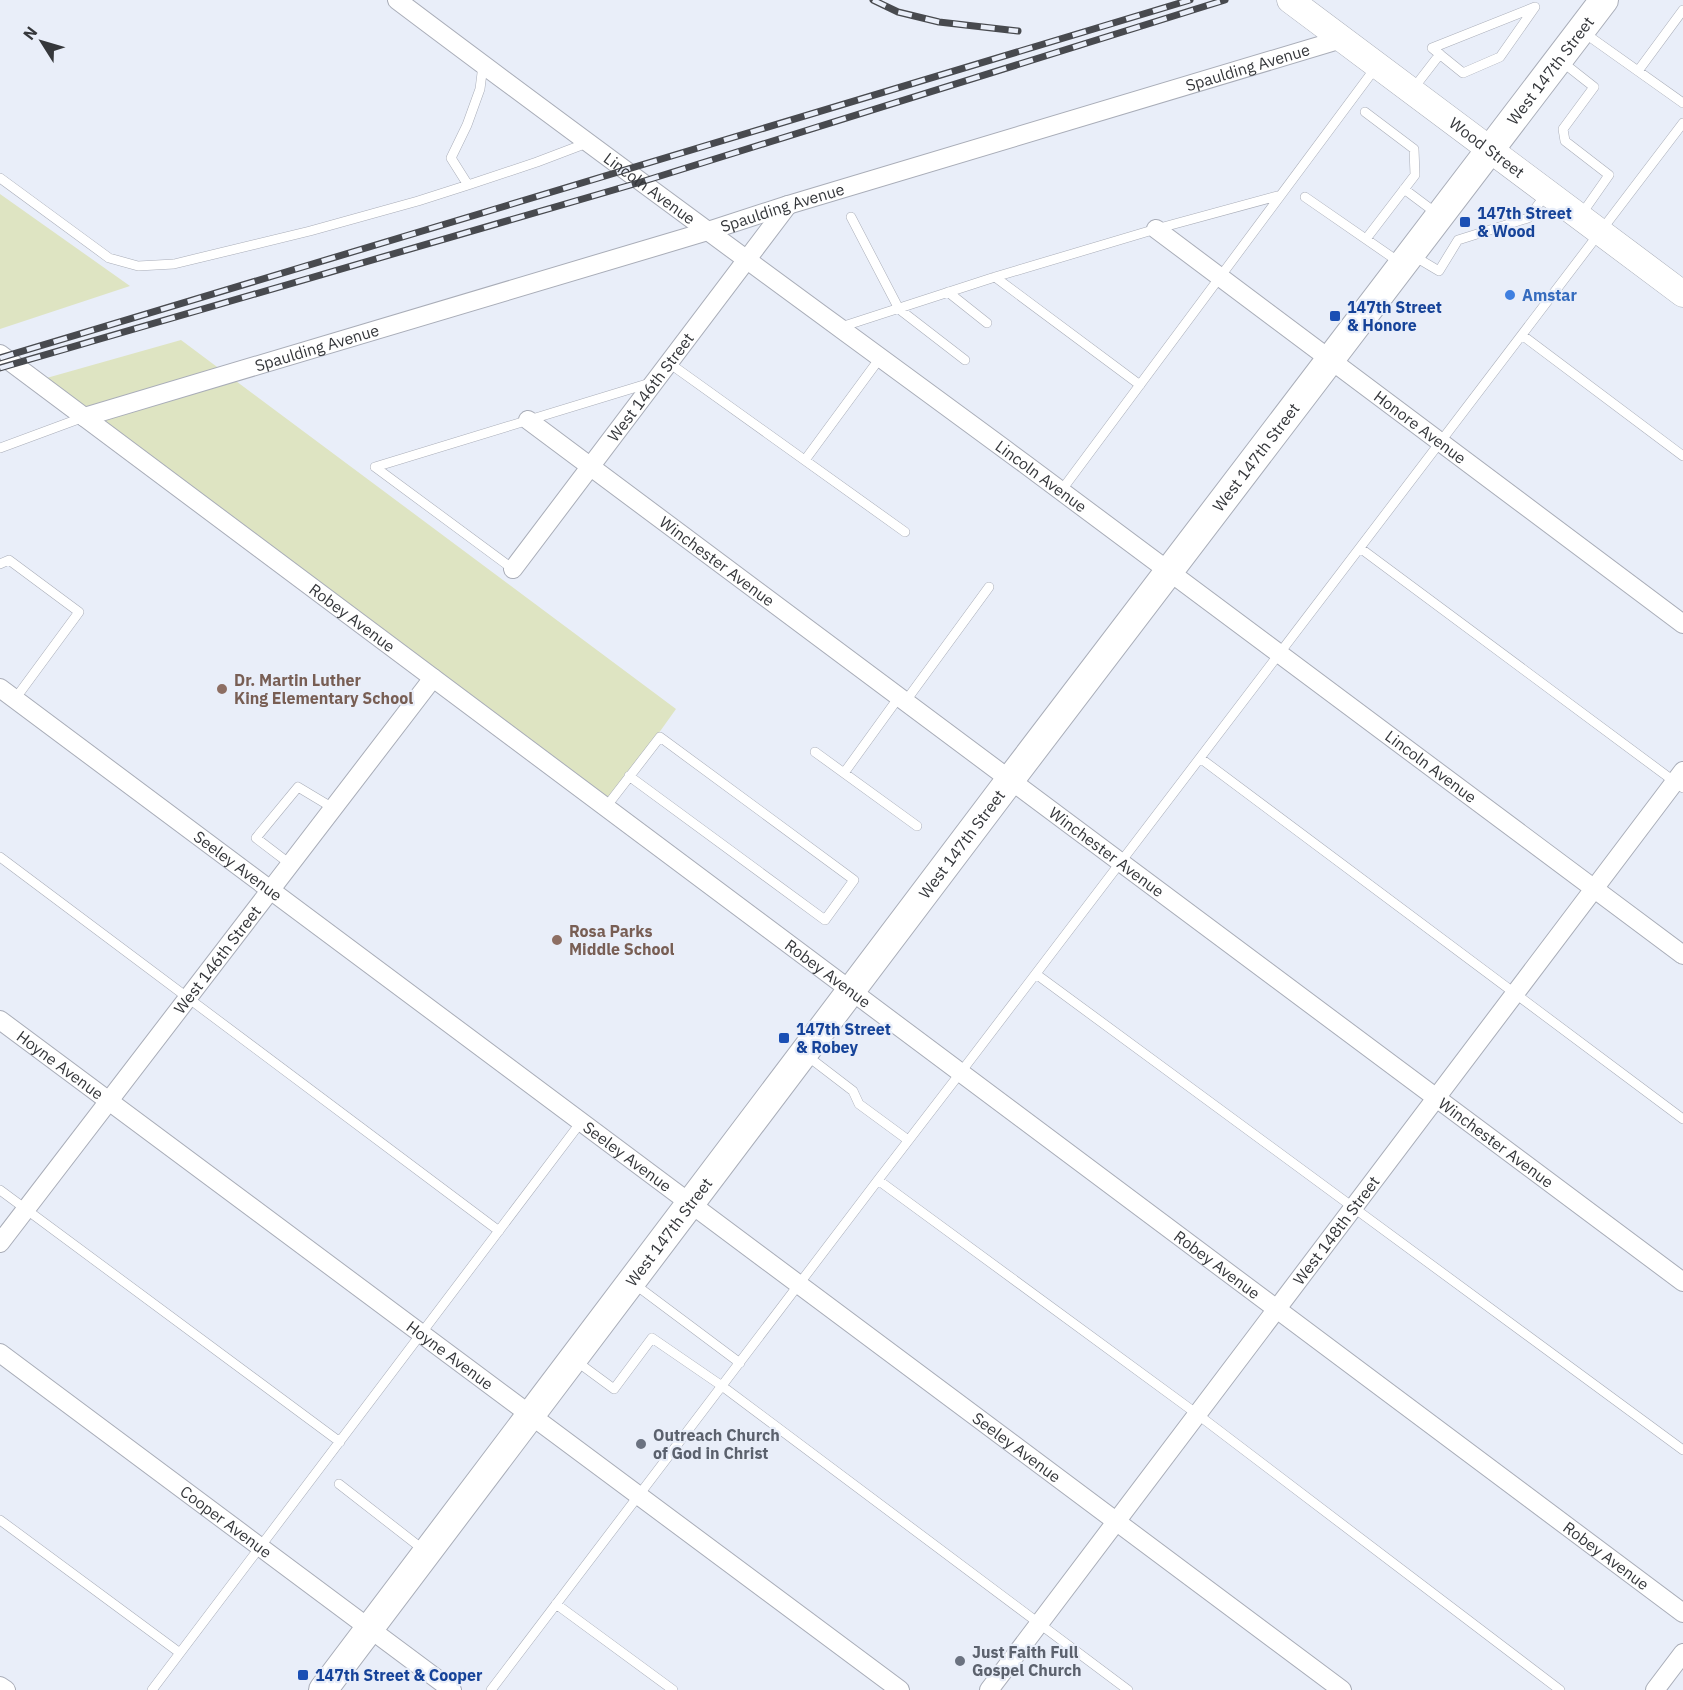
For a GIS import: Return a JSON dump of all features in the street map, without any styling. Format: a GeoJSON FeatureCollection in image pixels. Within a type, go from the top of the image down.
{"type":"FeatureCollection","features":[{"type":"Feature","properties":{"kind":"main road","name":"Wood Street"},"geometry":{"type":"LineString","coordinates":[[1290,0],[1683,294]]}},
{"type":"Feature","properties":{"kind":"main road","name":"West 147th Street"},"geometry":{"type":"LineString","coordinates":[[322,1690],[1010,780],[1604,0]]}},
{"type":"Feature","properties":{"kind":"street","name":"Lincoln Avenue"},"geometry":{"type":"LineString","coordinates":[[397,0],[587,143],[748,259],[1280,653],[1683,955]]}},
{"type":"Feature","properties":{"kind":"street","name":"Spaulding Avenue"},"geometry":{"type":"LineString","coordinates":[[84,417],[1342,39]]}},
{"type":"Feature","properties":{"kind":"street","name":"West 146th Street"},"geometry":{"type":"LineString","coordinates":[[513,569],[788,205]]}},
{"type":"Feature","properties":{"kind":"street","name":"Honore Avenue"},"geometry":{"type":"LineString","coordinates":[[1156,229],[1683,624]]}},
{"type":"Feature","properties":{"kind":"street","name":"Robey Avenue"},"geometry":{"type":"LineString","coordinates":[[0,354],[1683,1613]]}},
{"type":"Feature","properties":{"kind":"street","name":"Winchester Avenue"},"geometry":{"type":"LineString","coordinates":[[528,420],[1683,1282]]}},
{"type":"Feature","properties":{"kind":"street","name":"West 146th Street"},"geometry":{"type":"LineString","coordinates":[[0,1242],[433,678]]}},
{"type":"Feature","properties":{"kind":"street","name":"Seeley Avenue"},"geometry":{"type":"LineString","coordinates":[[7,694],[1342,1690]]}},
{"type":"Feature","properties":{"kind":"street","name":"West 148th Street"},"geometry":{"type":"LineString","coordinates":[[989,1690],[1515,993],[1680,780]]}},
{"type":"Feature","properties":{"kind":"street","name":"Hoyne Avenue"},"geometry":{"type":"LineString","coordinates":[[0,1020],[900,1690]]}},
{"type":"Feature","properties":{"kind":"street","name":"Cooper Avenue"},"geometry":{"type":"LineString","coordinates":[[0,1353],[452,1690]]}},
{"type":"Feature","properties":{"kind":"street"},"geometry":{"type":"LineString","coordinates":[[1655,1690],[1683,1653]]}},
{"type":"Feature","properties":{"kind":"street"},"geometry":{"type":"LineString","coordinates":[[0,1686],[6,1690]]}},
{"type":"Feature","properties":{"kind":"lane"},"geometry":{"type":"LineString","coordinates":[[1535,7],[1500,57],[1463,72],[1440,54],[1432,48],[1535,7]]}},
{"type":"Feature","properties":{"kind":"lane"},"geometry":{"type":"LineString","coordinates":[[1638,71],[1683,10]]}},
{"type":"Feature","properties":{"kind":"lane"},"geometry":{"type":"LineString","coordinates":[[1581,30],[1683,103]]}},
{"type":"Feature","properties":{"kind":"lane"},"geometry":{"type":"LineString","coordinates":[[1412,90],[1440,54]]}},
{"type":"Feature","properties":{"kind":"lane"},"geometry":{"type":"LineString","coordinates":[[1559,59],[1594,87],[1563,129],[1564,141],[1609,175],[1579,216]]}},
{"type":"Feature","properties":{"kind":"lane"},"geometry":{"type":"LineString","coordinates":[[468,185],[452,159],[480,89],[483,65]]}},
{"type":"Feature","properties":{"kind":"lane"},"geometry":{"type":"LineString","coordinates":[[1061,491],[1378,65]]}},
{"type":"Feature","properties":{"kind":"lane"},"geometry":{"type":"LineString","coordinates":[[1365,112],[1414,148],[1415,176],[1366,239]]}},
{"type":"Feature","properties":{"kind":"lane"},"geometry":{"type":"LineString","coordinates":[[491,1690],[1683,124]]}},
{"type":"Feature","properties":{"kind":"lane"},"geometry":{"type":"LineString","coordinates":[[0,180],[109,258],[138,266],[174,264],[310,231],[418,201],[587,143]]}},
{"type":"Feature","properties":{"kind":"lane"},"geometry":{"type":"LineString","coordinates":[[1404,189],[1440,215]]}},
{"type":"Feature","properties":{"kind":"lane"},"geometry":{"type":"LineString","coordinates":[[1305,197],[1366,239],[1406,259],[1439,271],[1458,240],[1528,218],[1548,192]]}},
{"type":"Feature","properties":{"kind":"lane"},"geometry":{"type":"LineString","coordinates":[[840,328],[995,277],[1281,195]]}},
{"type":"Feature","properties":{"kind":"lane"},"geometry":{"type":"LineString","coordinates":[[851,217],[899,309],[965,360]]}},
{"type":"Feature","properties":{"kind":"lane"},"geometry":{"type":"LineString","coordinates":[[995,277],[1140,385]]}},
{"type":"Feature","properties":{"kind":"lane"},"geometry":{"type":"LineString","coordinates":[[948,292],[987,323]]}},
{"type":"Feature","properties":{"kind":"lane"},"geometry":{"type":"LineString","coordinates":[[1522,335],[1683,456]]}},
{"type":"Feature","properties":{"kind":"lane"},"geometry":{"type":"LineString","coordinates":[[805,460],[880,358]]}},
{"type":"Feature","properties":{"kind":"lane"},"geometry":{"type":"LineString","coordinates":[[669,363],[905,532]]}},
{"type":"Feature","properties":{"kind":"lane"},"geometry":{"type":"LineString","coordinates":[[513,569],[375,467],[656,381]]}},
{"type":"Feature","properties":{"kind":"lane"},"geometry":{"type":"LineString","coordinates":[[0,448],[84,417]]}},
{"type":"Feature","properties":{"kind":"lane"},"geometry":{"type":"LineString","coordinates":[[1360,548],[1680,780]]}},
{"type":"Feature","properties":{"kind":"lane"},"geometry":{"type":"LineString","coordinates":[[0,564],[9,560],[79,612],[7,694]]}},
{"type":"Feature","properties":{"kind":"lane"},"geometry":{"type":"LineString","coordinates":[[844,773],[989,587]]}},
{"type":"Feature","properties":{"kind":"lane"},"geometry":{"type":"LineString","coordinates":[[606,807],[629,776],[660,737],[854,880],[825,920],[629,776]]}},
{"type":"Feature","properties":{"kind":"lane"},"geometry":{"type":"LineString","coordinates":[[815,752],[917,826]]}},
{"type":"Feature","properties":{"kind":"lane"},"geometry":{"type":"LineString","coordinates":[[1200,758],[1683,1119]]}},
{"type":"Feature","properties":{"kind":"lane"},"geometry":{"type":"LineString","coordinates":[[290,864],[256,837],[298,787],[333,808]]}},
{"type":"Feature","properties":{"kind":"lane"},"geometry":{"type":"LineString","coordinates":[[0,857],[499,1231]]}},
{"type":"Feature","properties":{"kind":"lane"},"geometry":{"type":"LineString","coordinates":[[1036,974],[1683,1450]]}},
{"type":"Feature","properties":{"kind":"lane"},"geometry":{"type":"LineString","coordinates":[[804,1054],[853,1091],[859,1104],[908,1140]]}},
{"type":"Feature","properties":{"kind":"lane"},"geometry":{"type":"LineString","coordinates":[[152,1690],[581,1122]]}},
{"type":"Feature","properties":{"kind":"lane"},"geometry":{"type":"LineString","coordinates":[[878,1180],[1197,1414],[1560,1690]]}},
{"type":"Feature","properties":{"kind":"lane"},"geometry":{"type":"LineString","coordinates":[[0,1190],[340,1442]]}},
{"type":"Feature","properties":{"kind":"lane"},"geometry":{"type":"LineString","coordinates":[[631,1282],[740,1363]]}},
{"type":"Feature","properties":{"kind":"lane"},"geometry":{"type":"LineString","coordinates":[[573,1359],[614,1389],[652,1338],[722,1386],[1128,1690]]}},
{"type":"Feature","properties":{"kind":"lane"},"geometry":{"type":"LineString","coordinates":[[339,1484],[426,1552]]}},
{"type":"Feature","properties":{"kind":"lane"},"geometry":{"type":"LineString","coordinates":[[0,1520],[180,1653]]}},
{"type":"Feature","properties":{"kind":"lane"},"geometry":{"type":"LineString","coordinates":[[556,1604],[673,1690]]}},
{"type":"Feature","properties":{"kind":"green space"},"geometry":{"type":"Polygon","coordinates":[[[0,194],[130,286],[0,329],[0,194]]]}},
{"type":"Feature","properties":{"kind":"green space"},"geometry":{"type":"Polygon","coordinates":[[[181,340],[676,709],[606,807],[36,381],[181,340]]]}},
{"type":"Feature","properties":{"kind":"railway"},"geometry":{"type":"LineString","coordinates":[[873,0],[898,12],[939,22],[1018,31]]}},
{"type":"Feature","properties":{"kind":"railway"},"geometry":{"type":"LineString","coordinates":[[0,358],[1190,0]]}},
{"type":"Feature","properties":{"kind":"railway"},"geometry":{"type":"LineString","coordinates":[[0,368],[641,182],[1225,0]]}},
{"type":"Feature","properties":{"kind":"place","name":"147th Street & Wood"},"geometry":{"type":"Point","coordinates":[1465,222]}},
{"type":"Feature","properties":{"kind":"place","name":"Amstar"},"geometry":{"type":"Point","coordinates":[1510,295]}},
{"type":"Feature","properties":{"kind":"place","name":"147th Street & Honore"},"geometry":{"type":"Point","coordinates":[1335,316]}},
{"type":"Feature","properties":{"kind":"place","name":"Dr. Martin Luther King Elementary School"},"geometry":{"type":"Point","coordinates":[222,689]}},
{"type":"Feature","properties":{"kind":"place","name":"Rosa Parks Middle School"},"geometry":{"type":"Point","coordinates":[557,940]}},
{"type":"Feature","properties":{"kind":"place","name":"147th Street & Robey"},"geometry":{"type":"Point","coordinates":[784,1038]}},
{"type":"Feature","properties":{"kind":"place","name":"Outreach Church of God in Christ"},"geometry":{"type":"Point","coordinates":[641,1444]}},
{"type":"Feature","properties":{"kind":"place","name":"Just Faith Full Gospel Church"},"geometry":{"type":"Point","coordinates":[960,1661]}},
{"type":"Feature","properties":{"kind":"place","name":"147th Street & Cooper"},"geometry":{"type":"Point","coordinates":[303,1675]}}]}
